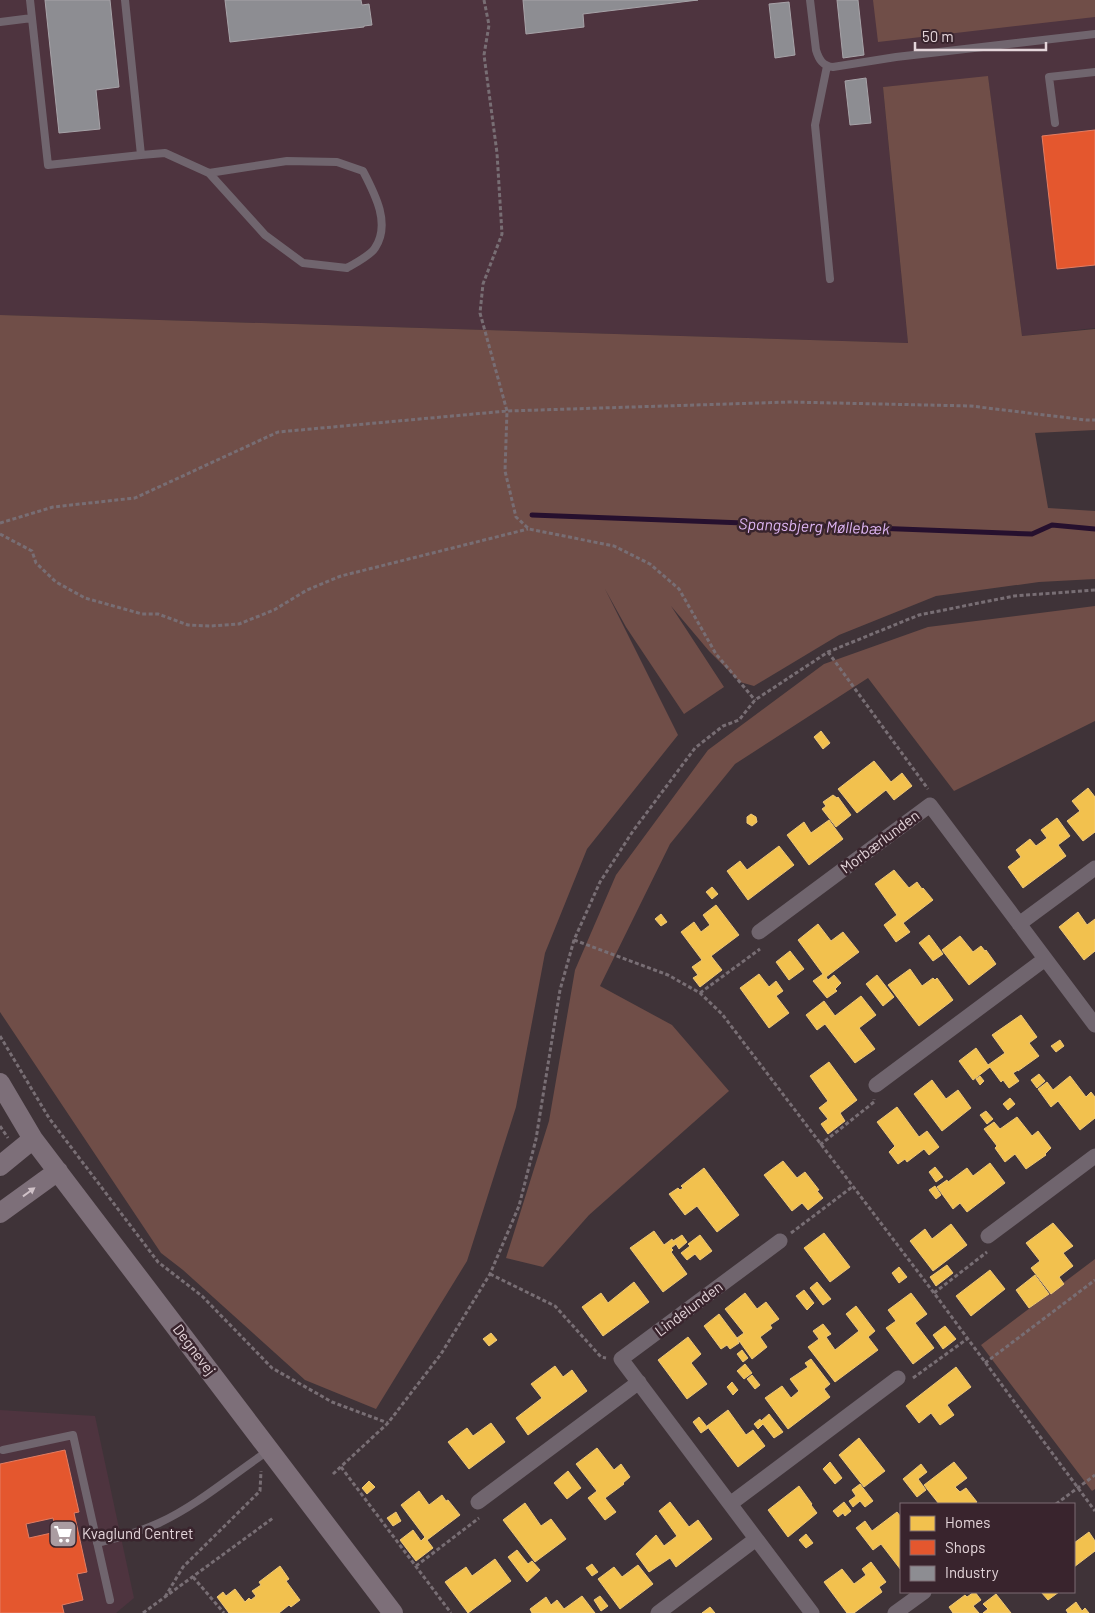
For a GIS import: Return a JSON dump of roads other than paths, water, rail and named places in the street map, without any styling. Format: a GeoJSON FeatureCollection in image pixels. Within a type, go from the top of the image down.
{"type":"FeatureCollection","features":[{"type":"Feature","properties":{"kind":"street","name":"Morbærlunden"},"geometry":{"type":"LineString","coordinates":[[759,932],[930,805],[1095,1025]]}},
{"type":"Feature","properties":{"kind":"street"},"geometry":{"type":"LineString","coordinates":[[1019,924],[1095,868]]}},
{"type":"Feature","properties":{"kind":"street"},"geometry":{"type":"LineString","coordinates":[[876,1085],[1046,959]]}},
{"type":"Feature","properties":{"kind":"street","name":"Degnevej"},"geometry":{"type":"LineString","coordinates":[[0,1082],[34,1139],[393,1613]]}},
{"type":"Feature","properties":{"kind":"street"},"geometry":{"type":"LineString","coordinates":[[0,1166],[34,1139]]}},
{"type":"Feature","properties":{"kind":"street"},"geometry":{"type":"LineString","coordinates":[[988,1236],[1095,1156]]}},
{"type":"Feature","properties":{"kind":"street"},"geometry":{"type":"LineString","coordinates":[[0,1213],[58,1170]]}},
{"type":"Feature","properties":{"kind":"street","name":"Lindelunden"},"geometry":{"type":"LineString","coordinates":[[638,1382],[621,1359],[780,1241]]}},
{"type":"Feature","properties":{"kind":"street"},"geometry":{"type":"LineString","coordinates":[[730,1504],[898,1378]]}},
{"type":"Feature","properties":{"kind":"street"},"geometry":{"type":"LineString","coordinates":[[478,1502],[638,1382],[812,1613]]}},
{"type":"Feature","properties":{"kind":"street"},"geometry":{"type":"LineString","coordinates":[[658,1613],[756,1539]]}},
{"type":"Feature","properties":{"kind":"street"},"geometry":{"type":"LineString","coordinates":[[895,1613],[923,1593]]}},
{"type":"Feature","properties":{"kind":"lane"},"geometry":{"type":"LineString","coordinates":[[30,0],[48,165],[165,153],[209,173],[265,235],[303,263],[346,268],[375,250],[382,230],[377,197],[363,171],[337,162],[287,161],[209,173]]}},
{"type":"Feature","properties":{"kind":"lane"},"geometry":{"type":"LineString","coordinates":[[125,0],[141,155]]}},
{"type":"Feature","properties":{"kind":"lane"},"geometry":{"type":"LineString","coordinates":[[810,0],[818,58],[827,66],[842,67],[896,57],[1095,34]]}},
{"type":"Feature","properties":{"kind":"lane"},"geometry":{"type":"LineString","coordinates":[[0,22],[32,18]]}},
{"type":"Feature","properties":{"kind":"lane"},"geometry":{"type":"LineString","coordinates":[[827,66],[815,125],[830,280]]}},
{"type":"Feature","properties":{"kind":"lane"},"geometry":{"type":"LineString","coordinates":[[1055,123],[1049,77],[1095,72]]}},
{"type":"Feature","properties":{"kind":"lane"},"geometry":{"type":"LineString","coordinates":[[3,1450],[72,1434],[110,1600]]}},
{"type":"Feature","properties":{"kind":"lane"},"geometry":{"type":"LineString","coordinates":[[97,1543],[158,1524],[186,1509],[269,1450]]}},
{"type":"Feature","properties":{"kind":"waterway","name":"Spangsbjerg Møllebæk"},"geometry":{"type":"LineString","coordinates":[[532,515],[1032,534],[1052,525],[1095,529]]}},
{"type":"Feature","properties":{"kind":"place","name":"Kvaglund Centret"},"geometry":{"type":"Point","coordinates":[63,1534]}}]}
